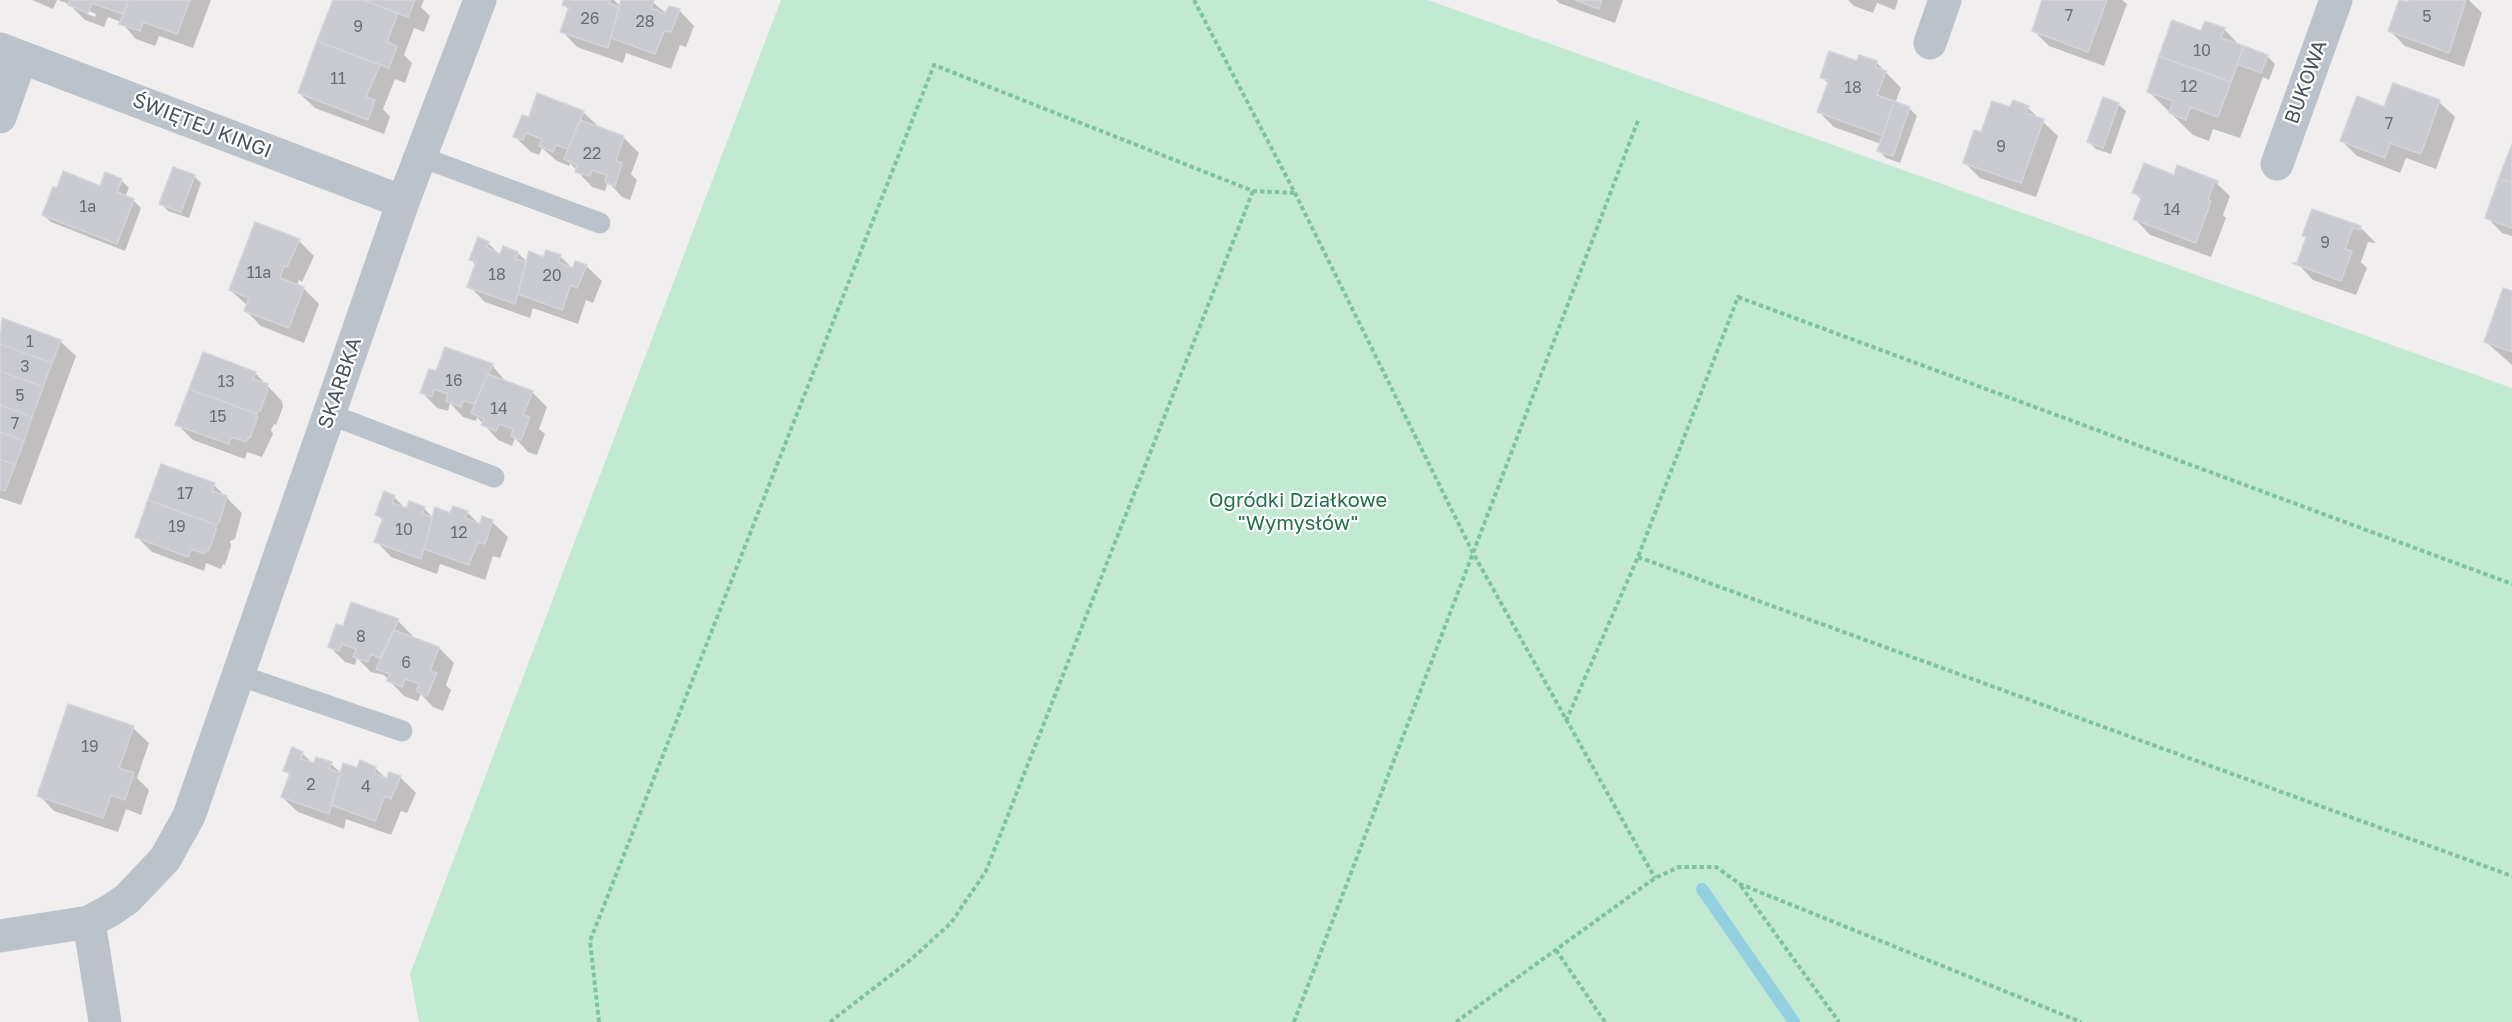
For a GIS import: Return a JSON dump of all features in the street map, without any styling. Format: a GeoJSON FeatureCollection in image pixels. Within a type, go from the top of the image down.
{"type":"FeatureCollection","features":[{"type":"Feature","properties":{"kind":"street","name":"SKARBKA"},"geometry":{"type":"LineString","coordinates":[[89,922],[127,899],[165,859],[189,816],[403,202],[480,0]]}},
{"type":"Feature","properties":{"kind":"street"},"geometry":{"type":"LineString","coordinates":[[1930,43],[1945,0]]}},
{"type":"Feature","properties":{"kind":"street","name":"BUKOWA"},"geometry":{"type":"LineString","coordinates":[[2277,164],[2336,0]]}},
{"type":"Feature","properties":{"kind":"street"},"geometry":{"type":"LineString","coordinates":[[0,117],[11,54]]}},
{"type":"Feature","properties":{"kind":"street","name":"ŚWIĘTEJ KINGI"},"geometry":{"type":"LineString","coordinates":[[11,54],[403,202]]}},
{"type":"Feature","properties":{"kind":"street"},"geometry":{"type":"LineString","coordinates":[[0,936],[89,922],[105,1022]]}},
{"type":"Feature","properties":{"kind":"lane"},"geometry":{"type":"LineString","coordinates":[[421,157],[600,223]]}},
{"type":"Feature","properties":{"kind":"lane"},"geometry":{"type":"LineString","coordinates":[[329,414],[494,477]]}},
{"type":"Feature","properties":{"kind":"lane"},"geometry":{"type":"LineString","coordinates":[[238,675],[402,731]]}},
{"type":"Feature","properties":{"kind":"path"},"geometry":{"type":"LineString","coordinates":[[1194,0],[1295,193],[1473,553],[1655,878]]}},
{"type":"Feature","properties":{"kind":"path"},"geometry":{"type":"LineString","coordinates":[[599,1022],[590,941],[934,65],[1253,192],[1295,193]]}},
{"type":"Feature","properties":{"kind":"path"},"geometry":{"type":"LineString","coordinates":[[1294,1022],[1639,118]]}},
{"type":"Feature","properties":{"kind":"path"},"geometry":{"type":"LineString","coordinates":[[830,1022],[909,961],[951,923],[986,871],[1253,192]]}},
{"type":"Feature","properties":{"kind":"path"},"geometry":{"type":"LineString","coordinates":[[1566,721],[1638,557],[1738,297],[2512,584]]}},
{"type":"Feature","properties":{"kind":"path"},"geometry":{"type":"LineString","coordinates":[[1638,557],[2512,876]]}},
{"type":"Feature","properties":{"kind":"path"},"geometry":{"type":"LineString","coordinates":[[1456,1022],[1655,878],[1679,867],[1716,867],[1740,884],[2081,1022]]}},
{"type":"Feature","properties":{"kind":"path"},"geometry":{"type":"LineString","coordinates":[[1740,884],[1839,1022]]}},
{"type":"Feature","properties":{"kind":"path"},"geometry":{"type":"LineString","coordinates":[[1556,950],[1605,1022]]}},
{"type":"Feature","properties":{"kind":"green space","name":"Ogródki Działkowe \"Wymysłów\""},"geometry":{"type":"Polygon","coordinates":[[[781,0],[1428,0],[2512,388],[2512,1022],[419,1022],[410,974],[781,0]]]}},
{"type":"Feature","properties":{"kind":"building"},"geometry":{"type":"Polygon","coordinates":[[[70,0],[129,0],[123,14],[92,3],[88,13],[68,5],[70,0]]]}},
{"type":"Feature","properties":{"kind":"building"},"geometry":{"type":"Polygon","coordinates":[[[129,0],[190,0],[177,34],[143,22],[140,31],[119,24],[129,0]]]}},
{"type":"Feature","properties":{"kind":"building"},"geometry":{"type":"Polygon","coordinates":[[[333,0],[363,0],[398,13],[387,42],[397,46],[389,68],[317,41],[333,0]]]}},
{"type":"Feature","properties":{"kind":"building"},"geometry":{"type":"Polygon","coordinates":[[[363,0],[415,0],[408,17],[363,0]]]}},
{"type":"Feature","properties":{"kind":"building"},"geometry":{"type":"Polygon","coordinates":[[[564,0],[610,0],[609,3],[619,7],[608,48],[560,32],[569,7],[562,5],[564,0]]]}},
{"type":"Feature","properties":{"kind":"building"},"geometry":{"type":"Polygon","coordinates":[[[621,0],[654,0],[651,8],[665,14],[669,6],[680,9],[671,32],[664,31],[655,54],[611,38],[621,0]]]}},
{"type":"Feature","properties":{"kind":"building"},"geometry":{"type":"Polygon","coordinates":[[[1575,0],[1602,0],[1599,9],[1575,0]]]}},
{"type":"Feature","properties":{"kind":"building"},"geometry":{"type":"Polygon","coordinates":[[[2042,0],[2107,0],[2088,52],[2032,31],[2042,0]]]}},
{"type":"Feature","properties":{"kind":"building"},"geometry":{"type":"Polygon","coordinates":[[[2399,0],[2408,2],[2408,0],[2466,0],[2449,53],[2388,31],[2399,0]]]}},
{"type":"Feature","properties":{"kind":"building"},"geometry":{"type":"Polygon","coordinates":[[[2172,20],[2201,31],[2205,21],[2225,28],[2221,38],[2244,46],[2231,82],[2159,56],[2172,20]]]}},
{"type":"Feature","properties":{"kind":"building"},"geometry":{"type":"Polygon","coordinates":[[[317,41],[380,65],[366,97],[375,100],[368,120],[298,93],[317,41]]]}},
{"type":"Feature","properties":{"kind":"building"},"geometry":{"type":"Polygon","coordinates":[[[2244,46],[2268,55],[2261,73],[2237,64],[2244,46]]]}},
{"type":"Feature","properties":{"kind":"building"},"geometry":{"type":"Polygon","coordinates":[[[1829,51],[1857,61],[1859,55],[1877,61],[1875,67],[1886,71],[1877,95],[1894,101],[1883,136],[1817,112],[1829,80],[1820,78],[1829,51]]]}},
{"type":"Feature","properties":{"kind":"building"},"geometry":{"type":"Polygon","coordinates":[[[2159,56],[2231,82],[2218,117],[2190,107],[2186,120],[2169,113],[2173,101],[2147,92],[2159,56]]]}},
{"type":"Feature","properties":{"kind":"building"},"geometry":{"type":"Polygon","coordinates":[[[2393,83],[2440,100],[2421,154],[2390,143],[2385,158],[2340,141],[2357,96],[2384,107],[2393,83]]]}},
{"type":"Feature","properties":{"kind":"building"},"geometry":{"type":"Polygon","coordinates":[[[537,93],[584,111],[568,149],[556,145],[553,152],[539,146],[542,139],[526,133],[523,140],[513,137],[522,115],[529,117],[537,93]]]}},
{"type":"Feature","properties":{"kind":"building"},"geometry":{"type":"Polygon","coordinates":[[[2103,97],[2119,103],[2103,148],[2087,142],[2103,97]]]}},
{"type":"Feature","properties":{"kind":"building"},"geometry":{"type":"Polygon","coordinates":[[[2013,100],[2029,106],[2026,113],[2044,119],[2021,183],[1963,163],[1974,130],[1981,132],[1992,101],[2010,107],[2013,100]]]}},
{"type":"Feature","properties":{"kind":"building"},"geometry":{"type":"Polygon","coordinates":[[[1894,101],[1910,107],[1893,156],[1877,151],[1894,101]]]}},
{"type":"Feature","properties":{"kind":"building"},"geometry":{"type":"Polygon","coordinates":[[[580,120],[624,136],[616,161],[622,163],[615,186],[605,182],[607,175],[592,170],[590,176],[575,172],[577,165],[564,159],[580,120]]]}},
{"type":"Feature","properties":{"kind":"building"},"geometry":{"type":"Polygon","coordinates":[[[2512,144],[2512,183],[2499,178],[2512,144]]]}},
{"type":"Feature","properties":{"kind":"building"},"geometry":{"type":"Polygon","coordinates":[[[2144,163],[2174,175],[2177,165],[2218,181],[2218,183],[2214,182],[2208,200],[2211,201],[2196,243],[2133,219],[2142,196],[2132,193],[2144,163]]]}},
{"type":"Feature","properties":{"kind":"building"},"geometry":{"type":"Polygon","coordinates":[[[173,167],[195,175],[181,212],[159,204],[173,167]]]}},
{"type":"Feature","properties":{"kind":"building"},"geometry":{"type":"Polygon","coordinates":[[[63,171],[100,186],[105,172],[122,179],[117,192],[134,199],[117,244],[42,215],[53,187],[57,188],[63,171]]]}},
{"type":"Feature","properties":{"kind":"building"},"geometry":{"type":"Polygon","coordinates":[[[2499,178],[2512,183],[2512,228],[2485,218],[2499,178]]]}},
{"type":"Feature","properties":{"kind":"building"},"geometry":{"type":"Polygon","coordinates":[[[2312,209],[2361,226],[2360,230],[2353,227],[2345,249],[2352,251],[2341,281],[2292,263],[2297,263],[2306,237],[2302,236],[2312,209]]]}},
{"type":"Feature","properties":{"kind":"building"},"geometry":{"type":"Polygon","coordinates":[[[255,222],[300,239],[287,267],[284,266],[280,278],[304,287],[289,328],[244,311],[249,298],[229,290],[255,222]]]}},
{"type":"Feature","properties":{"kind":"building"},"geometry":{"type":"Polygon","coordinates":[[[478,237],[489,242],[486,247],[500,254],[503,246],[518,252],[516,259],[526,262],[515,304],[467,287],[476,262],[469,260],[478,237]]]}},
{"type":"Feature","properties":{"kind":"building"},"geometry":{"type":"Polygon","coordinates":[[[546,250],[561,255],[558,262],[573,268],[575,261],[587,265],[577,288],[571,285],[562,310],[518,294],[529,251],[543,257],[546,250]]]}},
{"type":"Feature","properties":{"kind":"building"},"geometry":{"type":"Polygon","coordinates":[[[2503,288],[2512,291],[2512,352],[2484,342],[2503,288]]]}},
{"type":"Feature","properties":{"kind":"building"},"geometry":{"type":"Polygon","coordinates":[[[2,318],[61,340],[52,363],[0,344],[2,318]]]}},
{"type":"Feature","properties":{"kind":"building"},"geometry":{"type":"Polygon","coordinates":[[[0,344],[52,363],[43,387],[0,371],[0,344]]]}},
{"type":"Feature","properties":{"kind":"building"},"geometry":{"type":"Polygon","coordinates":[[[445,347],[493,364],[474,404],[463,400],[461,407],[446,401],[448,394],[434,389],[432,397],[420,393],[429,369],[436,371],[445,347]]]}},
{"type":"Feature","properties":{"kind":"building"},"geometry":{"type":"Polygon","coordinates":[[[203,352],[256,372],[253,379],[268,384],[266,389],[268,390],[257,414],[189,389],[203,352]]]}},
{"type":"Feature","properties":{"kind":"building"},"geometry":{"type":"Polygon","coordinates":[[[0,371],[43,387],[32,417],[0,405],[0,371]]]}},
{"type":"Feature","properties":{"kind":"building"},"geometry":{"type":"Polygon","coordinates":[[[488,374],[533,391],[523,415],[530,417],[521,440],[511,436],[513,429],[499,424],[496,431],[481,425],[484,419],[471,413],[488,374]]]}},
{"type":"Feature","properties":{"kind":"building"},"geometry":{"type":"Polygon","coordinates":[[[189,389],[257,414],[250,438],[246,442],[231,437],[229,444],[175,425],[189,389]]]}},
{"type":"Feature","properties":{"kind":"building"},"geometry":{"type":"Polygon","coordinates":[[[0,405],[32,417],[24,441],[0,432],[0,405]]]}},
{"type":"Feature","properties":{"kind":"building"},"geometry":{"type":"Polygon","coordinates":[[[0,432],[24,441],[15,465],[0,459],[0,432]]]}},
{"type":"Feature","properties":{"kind":"building"},"geometry":{"type":"Polygon","coordinates":[[[0,459],[15,465],[5,491],[0,489],[0,459]]]}},
{"type":"Feature","properties":{"kind":"building"},"geometry":{"type":"Polygon","coordinates":[[[161,464],[215,483],[212,491],[227,496],[219,523],[216,525],[148,500],[161,464]]]}},
{"type":"Feature","properties":{"kind":"building"},"geometry":{"type":"Polygon","coordinates":[[[384,491],[395,496],[392,503],[407,508],[409,501],[425,507],[422,514],[433,517],[421,559],[374,542],[383,518],[375,515],[384,491]]]}},
{"type":"Feature","properties":{"kind":"building"},"geometry":{"type":"Polygon","coordinates":[[[148,500],[216,525],[209,550],[205,554],[191,549],[188,557],[135,537],[148,500]]]}},
{"type":"Feature","properties":{"kind":"building"},"geometry":{"type":"Polygon","coordinates":[[[453,506],[468,511],[465,518],[480,524],[482,516],[493,520],[485,544],[478,542],[469,565],[424,549],[435,507],[450,513],[453,506]]]}},
{"type":"Feature","properties":{"kind":"building"},"geometry":{"type":"Polygon","coordinates":[[[351,602],[399,619],[380,658],[371,654],[368,662],[353,657],[356,649],[342,644],[339,651],[328,647],[336,624],[343,626],[351,602]]]}},
{"type":"Feature","properties":{"kind":"building"},"geometry":{"type":"Polygon","coordinates":[[[394,630],[439,647],[430,671],[437,673],[427,696],[416,691],[419,684],[405,679],[402,687],[387,681],[390,674],[376,669],[394,630]]]}},
{"type":"Feature","properties":{"kind":"building"},"geometry":{"type":"Polygon","coordinates":[[[68,704],[134,726],[119,768],[134,773],[125,800],[111,795],[103,818],[37,796],[68,704]]]}},
{"type":"Feature","properties":{"kind":"building"},"geometry":{"type":"Polygon","coordinates":[[[292,747],[303,752],[301,759],[314,763],[316,757],[332,762],[329,769],[340,773],[329,814],[281,797],[290,773],[283,771],[292,747]]]}},
{"type":"Feature","properties":{"kind":"building"},"geometry":{"type":"Polygon","coordinates":[[[360,760],[376,767],[374,773],[387,778],[389,772],[401,776],[391,799],[385,796],[375,821],[331,805],[343,763],[357,768],[360,760]]]}},
{"type":"Feature","properties":{"kind":"waterway"},"geometry":{"type":"LineString","coordinates":[[1702,889],[1794,1022]]}}]}
